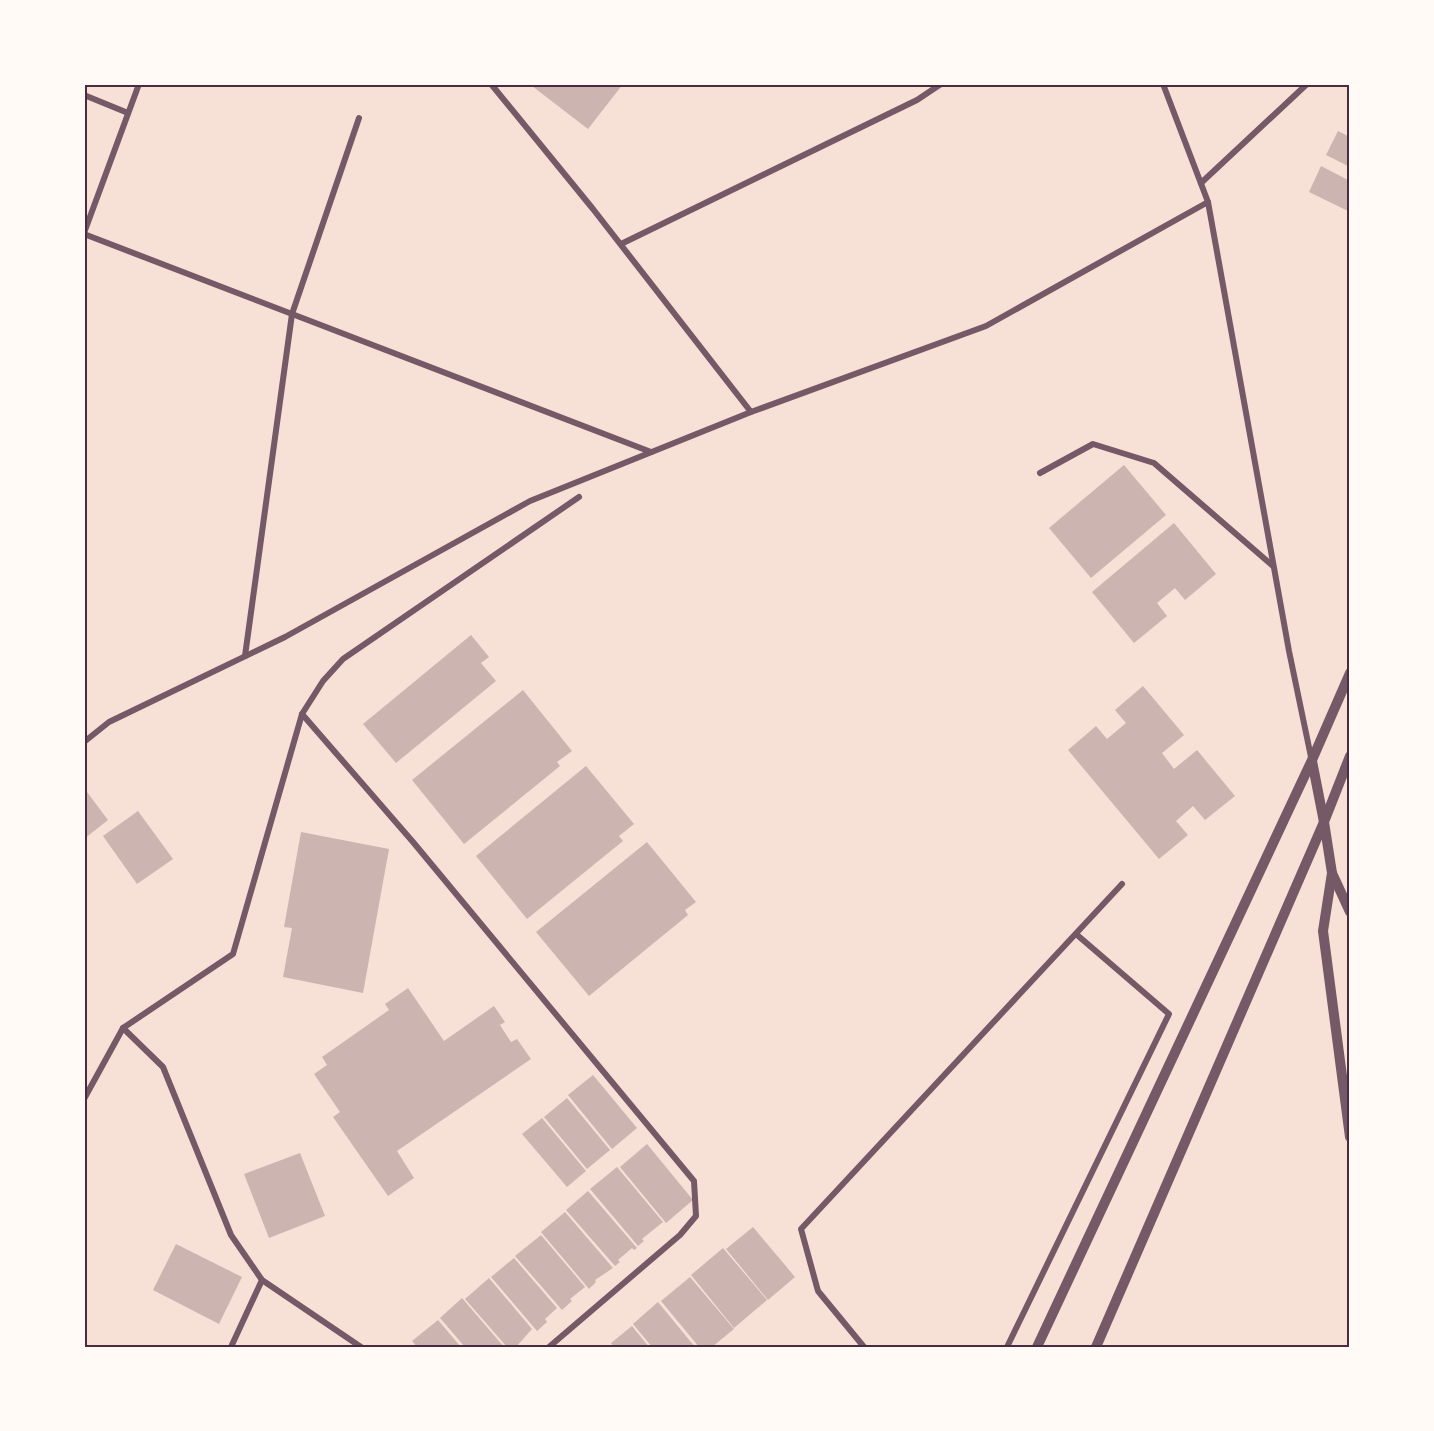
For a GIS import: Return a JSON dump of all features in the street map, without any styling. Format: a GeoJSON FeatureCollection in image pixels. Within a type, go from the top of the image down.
{"type":"FeatureCollection","features":[{"type":"Feature","properties":{"kind":"street"},"geometry":{"type":"LineString","coordinates":[[138,84],[84,233],[652,452]]}},
{"type":"Feature","properties":{"kind":"street"},"geometry":{"type":"LineString","coordinates":[[491,84],[621,244],[752,412]]}},
{"type":"Feature","properties":{"kind":"street"},"geometry":{"type":"LineString","coordinates":[[621,244],[917,100],[941,84]]}},
{"type":"Feature","properties":{"kind":"street"},"geometry":{"type":"LineString","coordinates":[[1163,84],[1208,202],[1332,873],[1350,912]]}},
{"type":"Feature","properties":{"kind":"street"},"geometry":{"type":"LineString","coordinates":[[1201,183],[1307,84]]}},
{"type":"Feature","properties":{"kind":"street"},"geometry":{"type":"LineString","coordinates":[[84,95],[128,113]]}},
{"type":"Feature","properties":{"kind":"street"},"geometry":{"type":"LineString","coordinates":[[245,656],[292,314],[359,118]]}},
{"type":"Feature","properties":{"kind":"street"},"geometry":{"type":"LineString","coordinates":[[84,742],[109,722],[285,637],[530,501],[752,412],[986,326],[1208,202]]}},
{"type":"Feature","properties":{"kind":"street"},"geometry":{"type":"LineString","coordinates":[[1041,473],[1093,444],[1154,463],[1274,567]]}},
{"type":"Feature","properties":{"kind":"street"},"geometry":{"type":"LineString","coordinates":[[84,1099],[123,1028],[233,954],[302,714],[323,681],[343,659],[579,497]]}},
{"type":"Feature","properties":{"kind":"street"},"geometry":{"type":"LineString","coordinates":[[1037,1347],[1312,760],[1350,673]]}},
{"type":"Feature","properties":{"kind":"street"},"geometry":{"type":"LineString","coordinates":[[302,714],[413,842],[694,1181],[696,1216],[680,1235],[549,1347]]}},
{"type":"Feature","properties":{"kind":"street"},"geometry":{"type":"LineString","coordinates":[[1096,1347],[1324,822],[1350,756]]}},
{"type":"Feature","properties":{"kind":"street"},"geometry":{"type":"LineString","coordinates":[[1332,873],[1323,931],[1350,1137]]}},
{"type":"Feature","properties":{"kind":"street"},"geometry":{"type":"LineString","coordinates":[[864,1347],[818,1291],[801,1229],[1122,884]]}},
{"type":"Feature","properties":{"kind":"street"},"geometry":{"type":"LineString","coordinates":[[1007,1347],[1168,1014],[1076,934]]}},
{"type":"Feature","properties":{"kind":"street"},"geometry":{"type":"LineString","coordinates":[[123,1028],[163,1067],[231,1235],[262,1280],[361,1347]]}},
{"type":"Feature","properties":{"kind":"street"},"geometry":{"type":"LineString","coordinates":[[231,1347],[262,1280]]}},
{"type":"Feature","properties":{"kind":"building"},"geometry":{"type":"Polygon","coordinates":[[[533,84],[623,84],[588,129],[532,86],[533,84]]]}},
{"type":"Feature","properties":{"kind":"building"},"geometry":{"type":"Polygon","coordinates":[[[1338,131],[1350,137],[1350,167],[1326,155],[1338,131]]]}},
{"type":"Feature","properties":{"kind":"building"},"geometry":{"type":"Polygon","coordinates":[[[1321,166],[1350,181],[1350,212],[1309,192],[1321,166]]]}},
{"type":"Feature","properties":{"kind":"building"},"geometry":{"type":"Polygon","coordinates":[[[1124,465],[1166,515],[1091,578],[1049,528],[1124,465]]]}},
{"type":"Feature","properties":{"kind":"building"},"geometry":{"type":"Polygon","coordinates":[[[1174,523],[1216,574],[1185,600],[1175,588],[1157,603],[1167,616],[1134,643],[1092,592],[1174,523]]]}},
{"type":"Feature","properties":{"kind":"building"},"geometry":{"type":"Polygon","coordinates":[[[471,635],[489,657],[481,663],[496,681],[396,763],[363,724],[471,635]]]}},
{"type":"Feature","properties":{"kind":"building"},"geometry":{"type":"Polygon","coordinates":[[[1143,686],[1184,735],[1162,753],[1174,769],[1197,750],[1235,796],[1205,820],[1193,806],[1176,821],[1188,835],[1159,859],[1068,750],[1096,726],[1107,739],[1126,723],[1115,710],[1143,686]]]}},
{"type":"Feature","properties":{"kind":"building"},"geometry":{"type":"Polygon","coordinates":[[[523,690],[572,751],[557,762],[560,766],[464,844],[412,780],[523,690]]]}},
{"type":"Feature","properties":{"kind":"building"},"geometry":{"type":"Polygon","coordinates":[[[586,766],[634,824],[619,836],[623,841],[527,919],[476,856],[586,766]]]}},
{"type":"Feature","properties":{"kind":"building"},"geometry":{"type":"Polygon","coordinates":[[[84,788],[108,820],[84,839],[84,788]]]}},
{"type":"Feature","properties":{"kind":"building"},"geometry":{"type":"Polygon","coordinates":[[[138,811],[173,859],[137,884],[103,836],[138,811]]]}},
{"type":"Feature","properties":{"kind":"building"},"geometry":{"type":"Polygon","coordinates":[[[301,832],[389,849],[363,993],[283,977],[292,928],[284,927],[301,832]]]}},
{"type":"Feature","properties":{"kind":"building"},"geometry":{"type":"Polygon","coordinates":[[[647,842],[696,902],[685,910],[688,915],[589,996],[536,932],[647,842]]]}},
{"type":"Feature","properties":{"kind":"building"},"geometry":{"type":"Polygon","coordinates":[[[408,988],[444,1041],[494,1006],[505,1022],[500,1025],[511,1042],[517,1039],[531,1059],[397,1151],[414,1178],[388,1196],[333,1117],[340,1112],[314,1074],[327,1065],[322,1057],[389,1010],[385,1004],[408,988]]]}},
{"type":"Feature","properties":{"kind":"building"},"geometry":{"type":"Polygon","coordinates":[[[593,1075],[637,1128],[612,1149],[568,1095],[593,1075]]]}},
{"type":"Feature","properties":{"kind":"building"},"geometry":{"type":"Polygon","coordinates":[[[567,1098],[610,1150],[587,1169],[544,1117],[567,1098]]]}},
{"type":"Feature","properties":{"kind":"building"},"geometry":{"type":"Polygon","coordinates":[[[542,1118],[586,1171],[567,1187],[522,1134],[542,1118]]]}},
{"type":"Feature","properties":{"kind":"building"},"geometry":{"type":"Polygon","coordinates":[[[647,1144],[693,1200],[666,1223],[620,1167],[647,1144]]]}},
{"type":"Feature","properties":{"kind":"building"},"geometry":{"type":"Polygon","coordinates":[[[300,1153],[325,1216],[269,1238],[244,1174],[300,1153]]]}},
{"type":"Feature","properties":{"kind":"building"},"geometry":{"type":"Polygon","coordinates":[[[617,1167],[663,1222],[642,1239],[644,1241],[638,1246],[590,1189],[617,1167]]]}},
{"type":"Feature","properties":{"kind":"building"},"geometry":{"type":"Polygon","coordinates":[[[588,1191],[637,1248],[634,1250],[632,1248],[618,1260],[620,1262],[615,1266],[566,1210],[588,1191]]]}},
{"type":"Feature","properties":{"kind":"building"},"geometry":{"type":"Polygon","coordinates":[[[565,1212],[613,1268],[595,1280],[596,1282],[589,1289],[541,1232],[565,1212]]]}},
{"type":"Feature","properties":{"kind":"building"},"geometry":{"type":"Polygon","coordinates":[[[753,1227],[795,1277],[768,1300],[726,1249],[753,1227]]]}},
{"type":"Feature","properties":{"kind":"building"},"geometry":{"type":"Polygon","coordinates":[[[541,1235],[585,1287],[570,1299],[572,1301],[562,1310],[515,1256],[541,1235]]]}},
{"type":"Feature","properties":{"kind":"building"},"geometry":{"type":"Polygon","coordinates":[[[176,1244],[242,1277],[219,1324],[153,1290],[176,1244]]]}},
{"type":"Feature","properties":{"kind":"building"},"geometry":{"type":"Polygon","coordinates":[[[723,1248],[767,1300],[734,1328],[691,1275],[723,1248]]]}},
{"type":"Feature","properties":{"kind":"building"},"geometry":{"type":"Polygon","coordinates":[[[514,1258],[557,1308],[545,1319],[547,1322],[537,1331],[491,1277],[514,1258]]]}},
{"type":"Feature","properties":{"kind":"building"},"geometry":{"type":"Polygon","coordinates":[[[690,1277],[734,1329],[712,1347],[699,1347],[661,1301],[690,1277]]]}},
{"type":"Feature","properties":{"kind":"building"},"geometry":{"type":"Polygon","coordinates":[[[489,1278],[532,1329],[516,1347],[507,1347],[465,1299],[489,1278]]]}},
{"type":"Feature","properties":{"kind":"building"},"geometry":{"type":"Polygon","coordinates":[[[462,1298],[504,1347],[465,1347],[440,1318],[462,1298]]]}},
{"type":"Feature","properties":{"kind":"building"},"geometry":{"type":"Polygon","coordinates":[[[658,1302],[695,1347],[652,1347],[633,1324],[658,1302]]]}},
{"type":"Feature","properties":{"kind":"building"},"geometry":{"type":"Polygon","coordinates":[[[438,1320],[461,1347],[417,1347],[412,1341],[438,1320]]]}},
{"type":"Feature","properties":{"kind":"building"},"geometry":{"type":"Polygon","coordinates":[[[632,1326],[649,1347],[614,1347],[611,1343],[632,1326]]]}}]}
